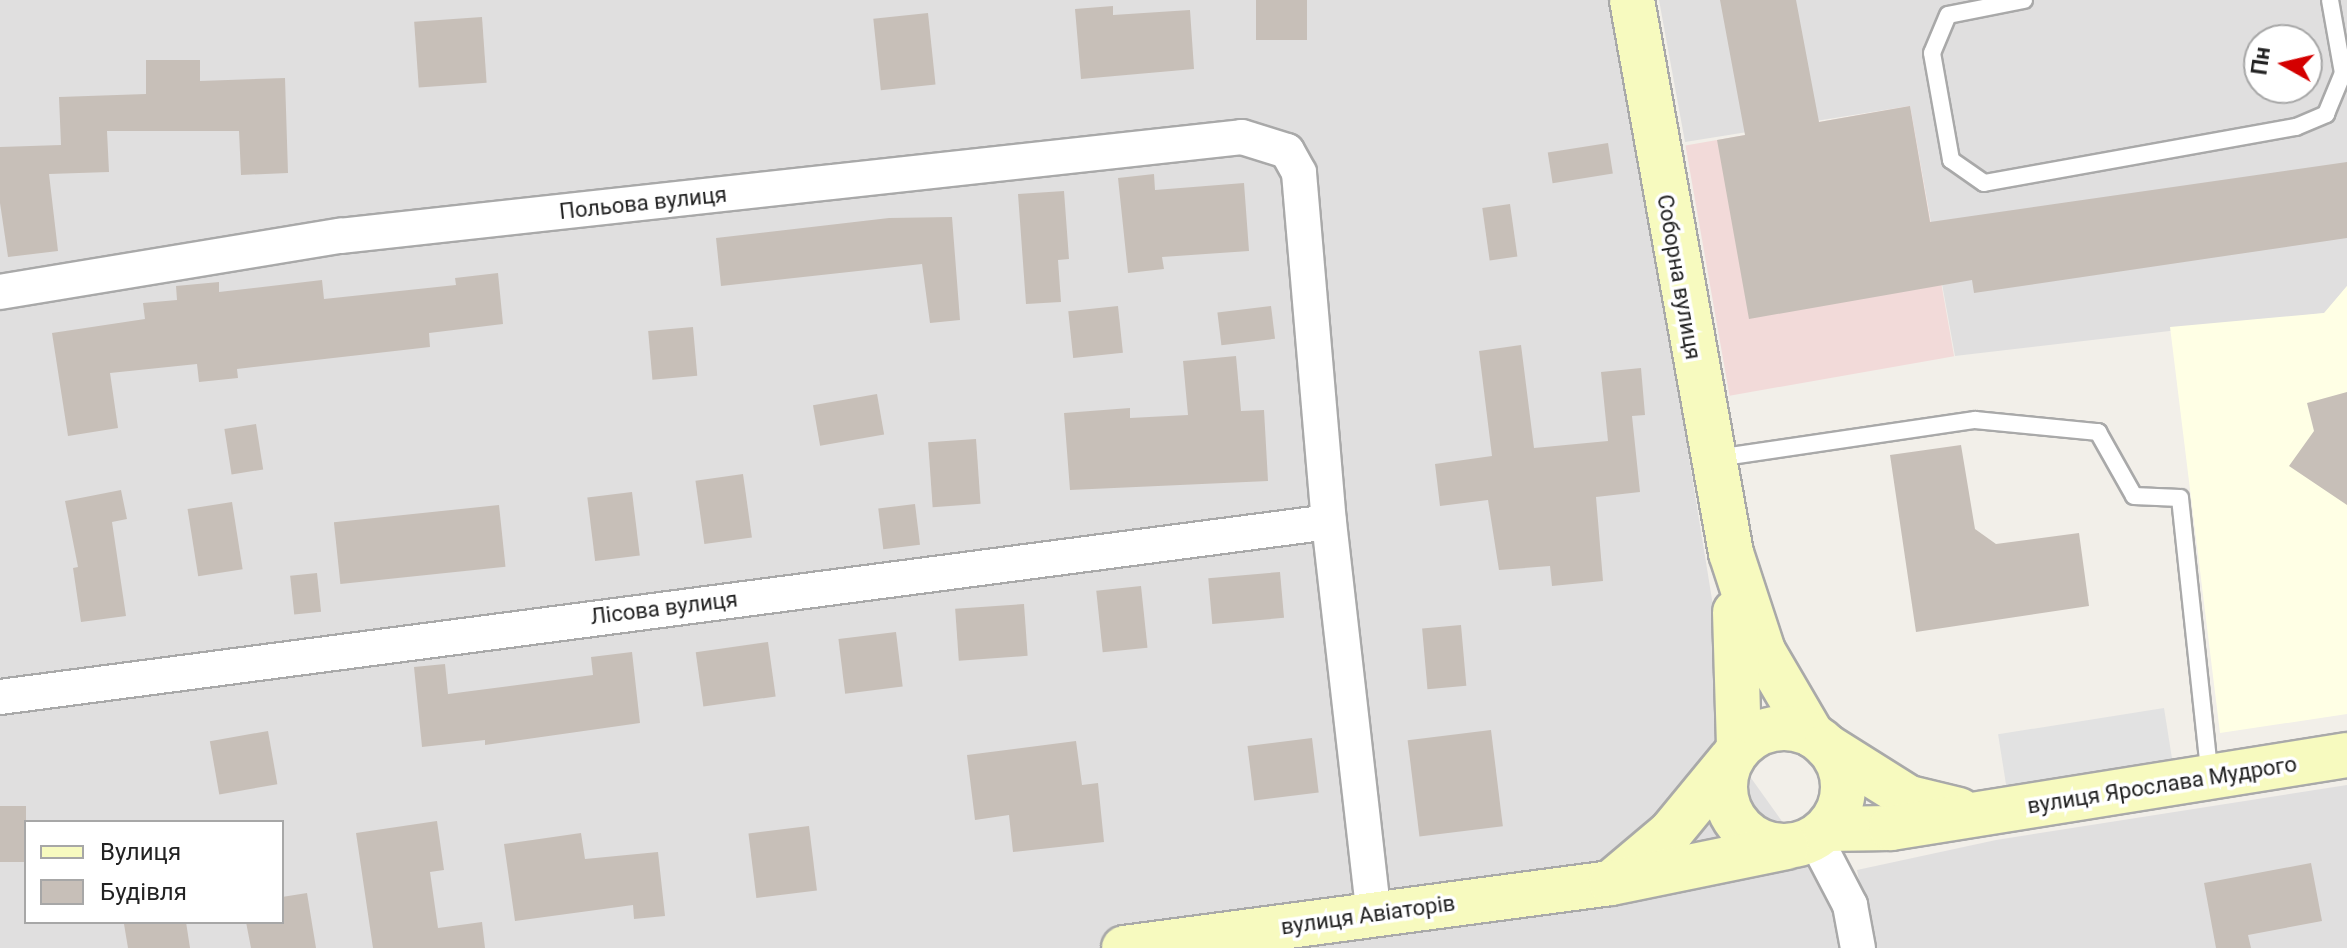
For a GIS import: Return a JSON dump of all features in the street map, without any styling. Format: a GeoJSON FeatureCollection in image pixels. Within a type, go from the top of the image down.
{"type":"FeatureCollection","features":[{"type":"Feature","properties":{"kind":"main road","name":"Соборна вулиця"},"geometry":{"type":"LineString","coordinates":[[1632,0],[1711,459],[1731,553],[1763,651],[1819,740]]}},
{"type":"Feature","properties":{"kind":"main road","name":"Соборна вулиця"},"geometry":{"type":"LineString","coordinates":[[1731,553],[1735,753]]}},
{"type":"Feature","properties":{"kind":"main road"},"geometry":{"type":"LineString","coordinates":[[1611,883],[1671,832],[1735,753],[1750,737],[1781,727],[1819,740],[1843,778],[1837,813],[1809,838],[1768,845],[1738,826],[1724,793],[1735,753]]}},
{"type":"Feature","properties":{"kind":"main road","name":"вулиця Ярослава Мудрого"},"geometry":{"type":"LineString","coordinates":[[1819,740],[1909,798],[1977,814]]}},
{"type":"Feature","properties":{"kind":"main road","name":"вулиця Ярослава Мудрого"},"geometry":{"type":"LineString","coordinates":[[1809,838],[1891,828],[2347,755]]}},
{"type":"Feature","properties":{"kind":"main road","name":"вулиця Авіаторів"},"geometry":{"type":"LineString","coordinates":[[1124,948],[1611,883],[1809,838]]}},
{"type":"Feature","properties":{"kind":"street","name":"Польова вулиця"},"geometry":{"type":"LineString","coordinates":[[0,292],[372,232],[1242,137],[1287,151],[1299,173],[1329,522]]}},
{"type":"Feature","properties":{"kind":"street","name":"Лісова вулиця"},"geometry":{"type":"LineString","coordinates":[[0,697],[1329,522]]}},
{"type":"Feature","properties":{"kind":"street"},"geometry":{"type":"LineString","coordinates":[[1329,522],[1374,914]]}},
{"type":"Feature","properties":{"kind":"street"},"geometry":{"type":"LineString","coordinates":[[1809,838],[1850,905],[1858,948]]}},
{"type":"Feature","properties":{"kind":"lane"},"geometry":{"type":"LineString","coordinates":[[2024,0],[1948,15],[1932,53],[1951,160],[1984,183],[2296,127],[2326,114],[2343,73],[2330,0]]}},
{"type":"Feature","properties":{"kind":"lane"},"geometry":{"type":"LineString","coordinates":[[1711,459],[1975,420],[2098,432],[2134,496],[2180,498],[2210,777]]}},
{"type":"Feature","properties":{"kind":"shaded area"},"geometry":{"type":"Polygon","coordinates":[[[0,0],[1615,0],[1715,618],[1716,729],[1831,890],[1840,948],[0,948],[0,0]]]}},
{"type":"Feature","properties":{"kind":"shaded area"},"geometry":{"type":"Polygon","coordinates":[[[1659,0],[2347,0],[2347,286],[2325,313],[1955,356],[1910,106],[1685,142],[1659,0]]]}},
{"type":"Feature","properties":{"kind":"shaded area"},"geometry":{"type":"Polygon","coordinates":[[[1910,106],[1954,356],[1730,396],[1685,146],[1910,106]]]}},
{"type":"Feature","properties":{"kind":"shaded area"},"geometry":{"type":"Polygon","coordinates":[[[2347,286],[2347,714],[2220,733],[2170,327],[2324,313],[2347,286]]]}},
{"type":"Feature","properties":{"kind":"shaded area"},"geometry":{"type":"Polygon","coordinates":[[[2164,708],[2173,767],[2007,794],[1998,734],[2164,708]]]}},
{"type":"Feature","properties":{"kind":"shaded area"},"geometry":{"type":"Polygon","coordinates":[[[2347,785],[2347,948],[1872,948],[1857,870],[1996,840],[2347,785]]]}},
{"type":"Feature","properties":{"kind":"building"},"geometry":{"type":"Polygon","coordinates":[[[1256,0],[1307,0],[1307,40],[1256,40],[1256,0]]]}},
{"type":"Feature","properties":{"kind":"building"},"geometry":{"type":"Polygon","coordinates":[[[1720,0],[1796,0],[1819,122],[1910,106],[1930,222],[2347,162],[2347,238],[1974,293],[1972,280],[1749,319],[1717,140],[1745,135],[1720,0]]]}},
{"type":"Feature","properties":{"kind":"building"},"geometry":{"type":"Polygon","coordinates":[[[1113,6],[1113,15],[1190,10],[1194,69],[1081,79],[1075,9],[1113,6]]]}},
{"type":"Feature","properties":{"kind":"building"},"geometry":{"type":"Polygon","coordinates":[[[928,13],[936,85],[881,90],[873,19],[928,13]]]}},
{"type":"Feature","properties":{"kind":"building"},"geometry":{"type":"Polygon","coordinates":[[[482,17],[487,83],[419,88],[414,22],[482,17]]]}},
{"type":"Feature","properties":{"kind":"building"},"geometry":{"type":"Polygon","coordinates":[[[146,60],[200,60],[200,81],[285,78],[288,173],[241,175],[239,131],[107,131],[109,172],[49,174],[58,251],[8,257],[0,203],[0,147],[61,145],[59,97],[146,94],[146,60]]]}},
{"type":"Feature","properties":{"kind":"building"},"geometry":{"type":"Polygon","coordinates":[[[1608,143],[1613,174],[1553,183],[1548,153],[1608,143]]]}},
{"type":"Feature","properties":{"kind":"building"},"geometry":{"type":"Polygon","coordinates":[[[1154,174],[1155,190],[1244,183],[1249,251],[1162,257],[1164,269],[1128,273],[1118,178],[1154,174]]]}},
{"type":"Feature","properties":{"kind":"building"},"geometry":{"type":"Polygon","coordinates":[[[1064,191],[1069,259],[1058,260],[1061,302],[1026,304],[1018,194],[1064,191]]]}},
{"type":"Feature","properties":{"kind":"building"},"geometry":{"type":"Polygon","coordinates":[[[1510,204],[1517,256],[1490,260],[1482,208],[1510,204]]]}},
{"type":"Feature","properties":{"kind":"building"},"geometry":{"type":"Polygon","coordinates":[[[952,217],[960,320],[930,323],[922,264],[721,286],[716,238],[889,218],[952,217]]]}},
{"type":"Feature","properties":{"kind":"building"},"geometry":{"type":"Polygon","coordinates":[[[498,273],[503,324],[429,333],[430,347],[237,369],[238,378],[199,382],[197,364],[110,373],[118,428],[68,436],[52,333],[145,319],[143,303],[177,300],[176,286],[219,282],[219,292],[322,280],[324,299],[456,285],[455,278],[498,273]]]}},
{"type":"Feature","properties":{"kind":"building"},"geometry":{"type":"Polygon","coordinates":[[[1118,306],[1123,353],[1073,358],[1068,311],[1118,306]]]}},
{"type":"Feature","properties":{"kind":"building"},"geometry":{"type":"Polygon","coordinates":[[[1271,306],[1275,339],[1221,345],[1217,313],[1271,306]]]}},
{"type":"Feature","properties":{"kind":"building"},"geometry":{"type":"Polygon","coordinates":[[[693,327],[697,376],[652,380],[648,331],[693,327]]]}},
{"type":"Feature","properties":{"kind":"building"},"geometry":{"type":"Polygon","coordinates":[[[1521,345],[1534,448],[1608,441],[1601,372],[1641,368],[1645,415],[1632,416],[1640,492],[1596,497],[1603,581],[1552,586],[1550,566],[1499,570],[1488,500],[1440,506],[1435,464],[1492,456],[1479,351],[1521,345]]]}},
{"type":"Feature","properties":{"kind":"building"},"geometry":{"type":"Polygon","coordinates":[[[1236,356],[1241,411],[1264,410],[1268,481],[1070,490],[1064,413],[1130,408],[1130,418],[1188,415],[1183,361],[1236,356]]]}},
{"type":"Feature","properties":{"kind":"building"},"geometry":{"type":"Polygon","coordinates":[[[2347,392],[2347,505],[2289,466],[2314,431],[2307,403],[2347,392]]]}},
{"type":"Feature","properties":{"kind":"building"},"geometry":{"type":"Polygon","coordinates":[[[877,394],[884,434],[820,446],[813,405],[877,394]]]}},
{"type":"Feature","properties":{"kind":"building"},"geometry":{"type":"Polygon","coordinates":[[[256,424],[263,469],[232,474],[224,429],[256,424]]]}},
{"type":"Feature","properties":{"kind":"building"},"geometry":{"type":"Polygon","coordinates":[[[976,439],[981,504],[933,507],[928,442],[976,439]]]}},
{"type":"Feature","properties":{"kind":"building"},"geometry":{"type":"Polygon","coordinates":[[[1961,445],[1975,529],[1996,544],[2079,533],[2089,606],[1916,632],[1890,455],[1961,445]]]}},
{"type":"Feature","properties":{"kind":"building"},"geometry":{"type":"Polygon","coordinates":[[[743,474],[752,537],[704,544],[695,481],[743,474]]]}},
{"type":"Feature","properties":{"kind":"building"},"geometry":{"type":"Polygon","coordinates":[[[121,490],[127,519],[112,522],[126,616],[81,622],[73,568],[78,567],[65,501],[121,490]]]}},
{"type":"Feature","properties":{"kind":"building"},"geometry":{"type":"Polygon","coordinates":[[[632,492],[640,556],[595,561],[587,497],[632,492]]]}},
{"type":"Feature","properties":{"kind":"building"},"geometry":{"type":"Polygon","coordinates":[[[232,502],[243,569],[198,576],[188,509],[232,502]]]}},
{"type":"Feature","properties":{"kind":"building"},"geometry":{"type":"Polygon","coordinates":[[[915,504],[920,545],[883,549],[878,509],[915,504]]]}},
{"type":"Feature","properties":{"kind":"building"},"geometry":{"type":"Polygon","coordinates":[[[499,505],[505,567],[340,584],[334,522],[499,505]]]}},
{"type":"Feature","properties":{"kind":"building"},"geometry":{"type":"Polygon","coordinates":[[[1280,572],[1284,618],[1212,624],[1208,578],[1280,572]]]}},
{"type":"Feature","properties":{"kind":"building"},"geometry":{"type":"Polygon","coordinates":[[[317,573],[321,612],[294,615],[290,576],[317,573]]]}},
{"type":"Feature","properties":{"kind":"building"},"geometry":{"type":"Polygon","coordinates":[[[1141,586],[1147,648],[1103,652],[1096,591],[1141,586]]]}},
{"type":"Feature","properties":{"kind":"building"},"geometry":{"type":"Polygon","coordinates":[[[1024,604],[1028,656],[959,661],[955,609],[1024,604]]]}},
{"type":"Feature","properties":{"kind":"building"},"geometry":{"type":"Polygon","coordinates":[[[1461,625],[1466,686],[1427,689],[1422,628],[1461,625]]]}},
{"type":"Feature","properties":{"kind":"building"},"geometry":{"type":"Polygon","coordinates":[[[896,632],[903,687],[845,694],[838,639],[896,632]]]}},
{"type":"Feature","properties":{"kind":"building"},"geometry":{"type":"Polygon","coordinates":[[[768,642],[776,696],[703,707],[696,652],[768,642]]]}},
{"type":"Feature","properties":{"kind":"building"},"geometry":{"type":"Polygon","coordinates":[[[632,652],[640,723],[485,745],[485,740],[422,747],[414,667],[445,664],[448,694],[593,675],[591,657],[632,652]]]}},
{"type":"Feature","properties":{"kind":"building"},"geometry":{"type":"Polygon","coordinates":[[[1491,730],[1503,826],[1419,837],[1408,740],[1491,730]]]}},
{"type":"Feature","properties":{"kind":"building"},"geometry":{"type":"Polygon","coordinates":[[[268,731],[277,784],[219,794],[210,741],[268,731]]]}},
{"type":"Feature","properties":{"kind":"building"},"geometry":{"type":"Polygon","coordinates":[[[1312,738],[1319,793],[1254,801],[1247,746],[1312,738]]]}},
{"type":"Feature","properties":{"kind":"building"},"geometry":{"type":"Polygon","coordinates":[[[1076,741],[1082,785],[1098,783],[1104,842],[1013,852],[1009,815],[975,820],[967,755],[1076,741]]]}},
{"type":"Feature","properties":{"kind":"building"},"geometry":{"type":"Polygon","coordinates":[[[0,806],[26,806],[24,862],[0,862],[0,806]]]}},
{"type":"Feature","properties":{"kind":"building"},"geometry":{"type":"Polygon","coordinates":[[[437,821],[444,870],[430,872],[438,928],[482,922],[485,948],[373,948],[356,833],[437,821]]]}},
{"type":"Feature","properties":{"kind":"building"},"geometry":{"type":"Polygon","coordinates":[[[809,826],[817,891],[756,898],[748,833],[809,826]]]}},
{"type":"Feature","properties":{"kind":"building"},"geometry":{"type":"Polygon","coordinates":[[[581,833],[585,859],[658,852],[665,916],[634,919],[633,905],[515,921],[504,844],[581,833]]]}},
{"type":"Feature","properties":{"kind":"building"},"geometry":{"type":"Polygon","coordinates":[[[2311,863],[2322,921],[2248,935],[2251,948],[2216,948],[2204,883],[2311,863]]]}},
{"type":"Feature","properties":{"kind":"building"},"geometry":{"type":"Polygon","coordinates":[[[307,893],[316,948],[251,948],[246,924],[284,924],[284,897],[307,893]]]}},
{"type":"Feature","properties":{"kind":"building"},"geometry":{"type":"Polygon","coordinates":[[[124,924],[186,924],[190,948],[128,948],[124,924]]]}}]}
